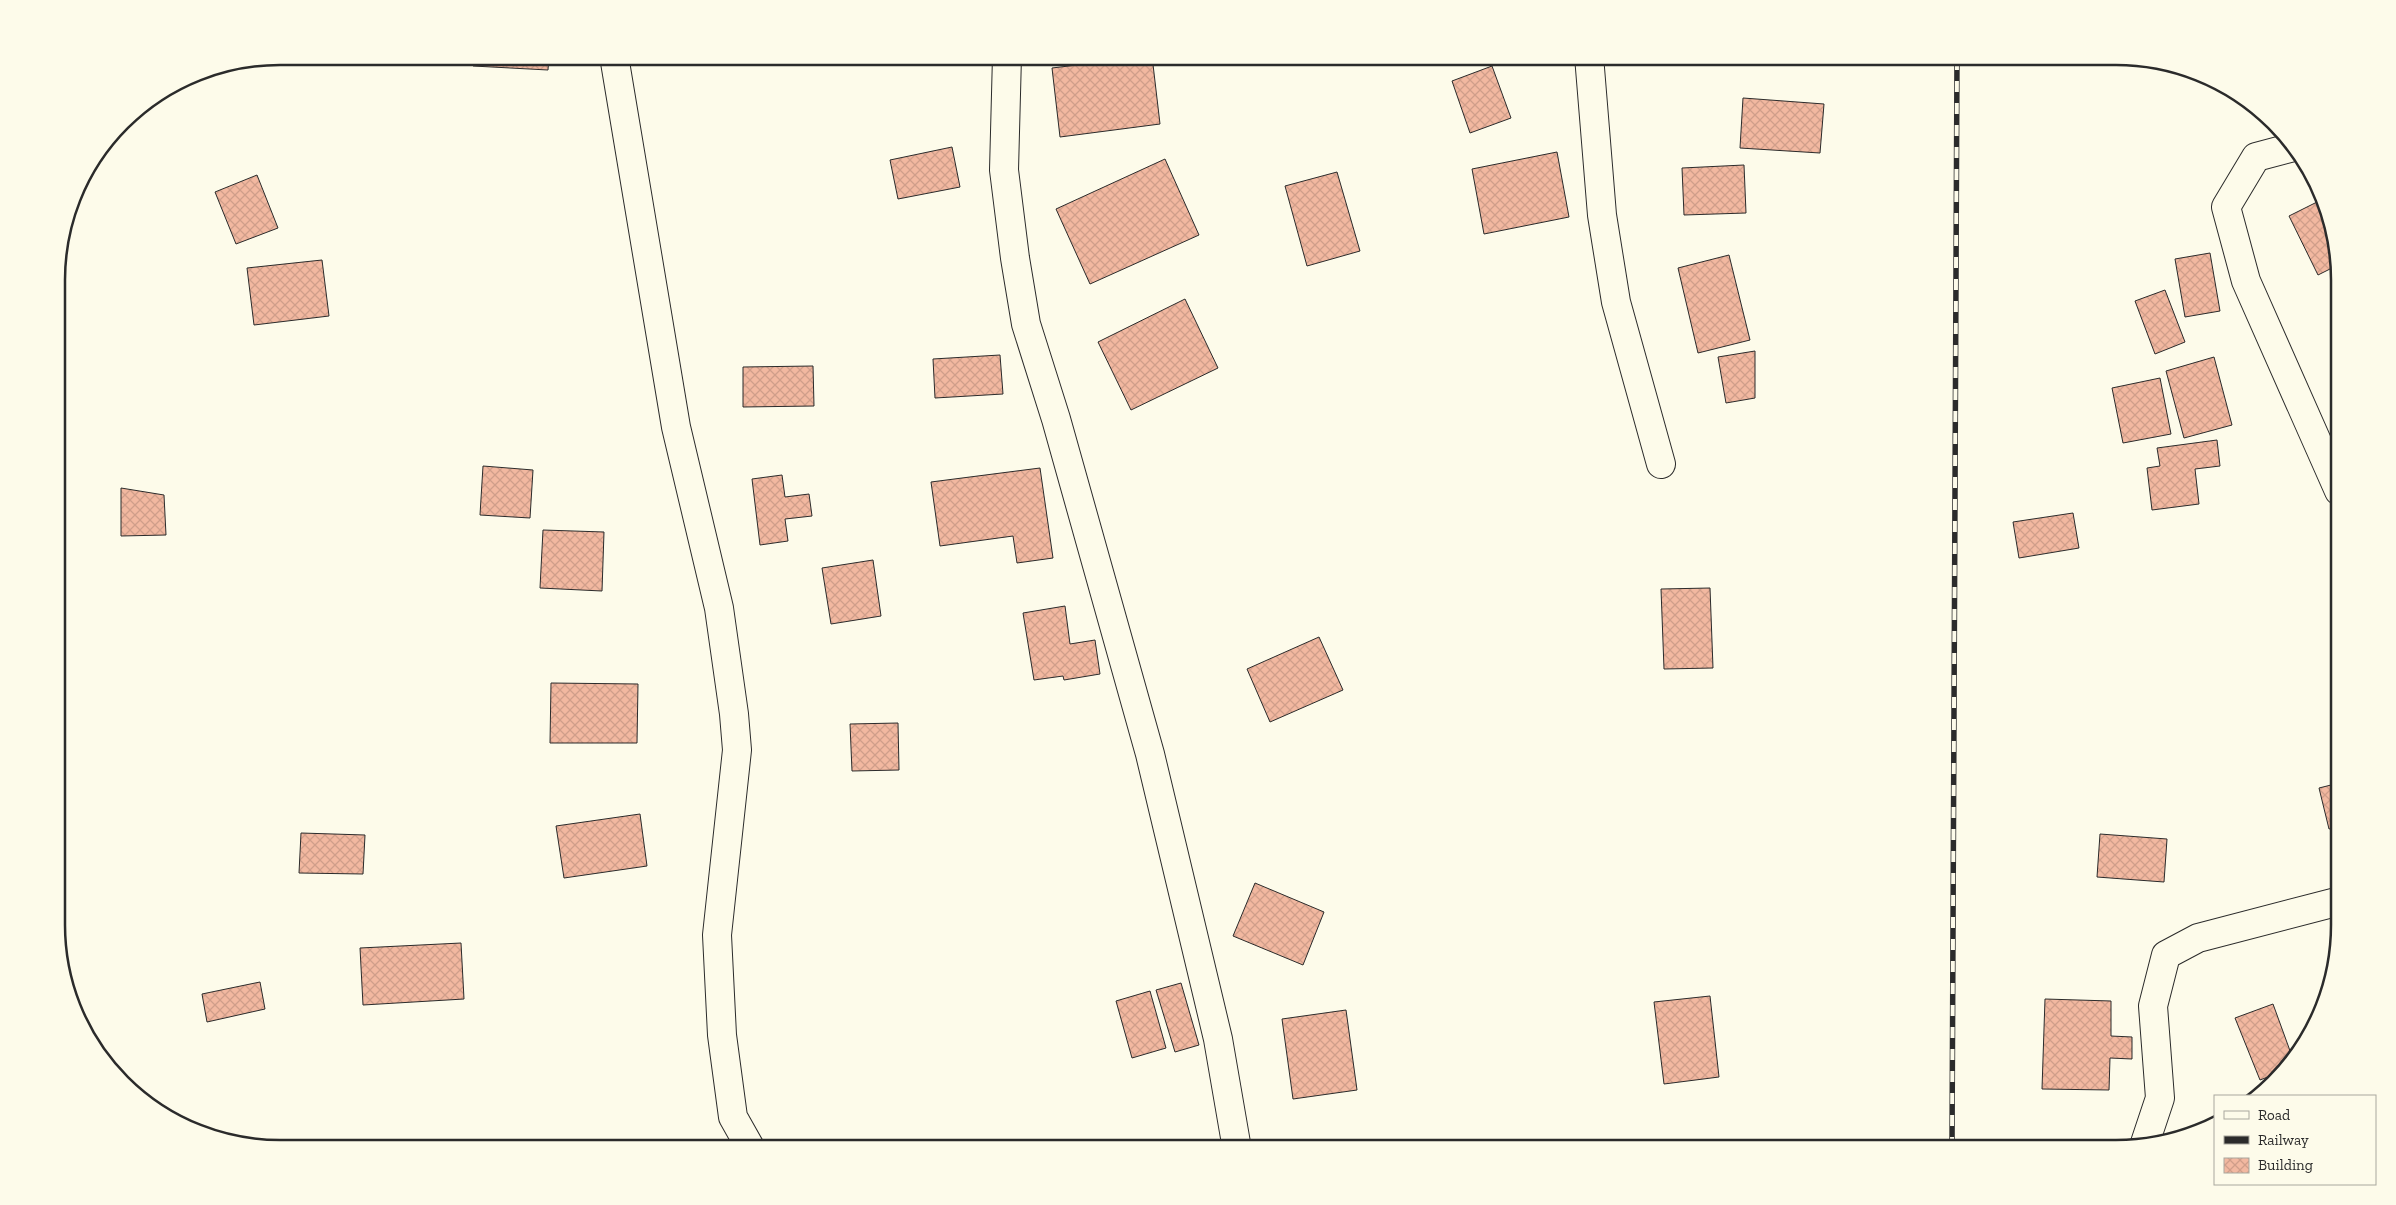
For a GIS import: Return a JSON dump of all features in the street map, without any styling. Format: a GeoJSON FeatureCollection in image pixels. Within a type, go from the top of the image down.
{"type":"FeatureCollection","features":[{"type":"Feature","properties":{"kind":"street"},"geometry":{"type":"LineString","coordinates":[[616,65],[676,427],[719,608],[734,714],[737,750],[717,935],[722,1035],[733,1117],[745,1140]]}},
{"type":"Feature","properties":{"kind":"street"},"geometry":{"type":"LineString","coordinates":[[1007,65],[1004,170],[1014,258],[1026,324],[1056,419],[1150,754],[1218,1039],[1236,1140]]}},
{"type":"Feature","properties":{"kind":"street"},"geometry":{"type":"LineString","coordinates":[[1590,65],[1602,215],[1616,302],[1661,464]]}},
{"type":"Feature","properties":{"kind":"street"},"geometry":{"type":"LineString","coordinates":[[2287,149],[2256,157],[2226,207],[2246,281],[2331,475]]}},
{"type":"Feature","properties":{"kind":"street"},"geometry":{"type":"LineString","coordinates":[[2147,1138],[2160,1098],[2153,1006],[2166,955],[2198,938],[2331,903]]}},
{"type":"Feature","properties":{"kind":"building"},"geometry":{"type":"Polygon","coordinates":[[[473,65],[548,65],[548,70],[473,65]]]}},
{"type":"Feature","properties":{"kind":"building"},"geometry":{"type":"Polygon","coordinates":[[[1077,65],[1153,65],[1160,124],[1060,137],[1052,68],[1077,65]]]}},
{"type":"Feature","properties":{"kind":"building"},"geometry":{"type":"Polygon","coordinates":[[[1492,66],[1511,118],[1470,133],[1452,81],[1492,66]]]}},
{"type":"Feature","properties":{"kind":"building"},"geometry":{"type":"Polygon","coordinates":[[[1743,98],[1824,104],[1820,153],[1740,148],[1743,98]]]}},
{"type":"Feature","properties":{"kind":"building"},"geometry":{"type":"Polygon","coordinates":[[[952,147],[960,187],[898,199],[890,160],[952,147]]]}},
{"type":"Feature","properties":{"kind":"building"},"geometry":{"type":"Polygon","coordinates":[[[1557,152],[1569,217],[1484,234],[1472,169],[1557,152]]]}},
{"type":"Feature","properties":{"kind":"building"},"geometry":{"type":"Polygon","coordinates":[[[1165,159],[1199,235],[1090,284],[1056,209],[1165,159]]]}},
{"type":"Feature","properties":{"kind":"building"},"geometry":{"type":"Polygon","coordinates":[[[1744,165],[1746,213],[1684,215],[1682,168],[1744,165]]]}},
{"type":"Feature","properties":{"kind":"building"},"geometry":{"type":"Polygon","coordinates":[[[1337,172],[1360,251],[1307,266],[1285,186],[1337,172]]]}},
{"type":"Feature","properties":{"kind":"building"},"geometry":{"type":"Polygon","coordinates":[[[257,175],[278,228],[236,244],[215,192],[257,175]]]}},
{"type":"Feature","properties":{"kind":"building"},"geometry":{"type":"Polygon","coordinates":[[[2317,202],[2324,224],[2331,268],[2318,275],[2289,216],[2317,202]]]}},
{"type":"Feature","properties":{"kind":"building"},"geometry":{"type":"Polygon","coordinates":[[[2210,253],[2220,311],[2185,317],[2175,259],[2210,253]]]}},
{"type":"Feature","properties":{"kind":"building"},"geometry":{"type":"Polygon","coordinates":[[[1729,255],[1750,340],[1698,353],[1678,268],[1729,255]]]}},
{"type":"Feature","properties":{"kind":"building"},"geometry":{"type":"Polygon","coordinates":[[[322,260],[329,316],[254,325],[247,268],[322,260]]]}},
{"type":"Feature","properties":{"kind":"building"},"geometry":{"type":"Polygon","coordinates":[[[2165,290],[2185,342],[2155,354],[2135,301],[2165,290]]]}},
{"type":"Feature","properties":{"kind":"building"},"geometry":{"type":"Polygon","coordinates":[[[1185,299],[1218,368],[1131,410],[1098,342],[1185,299]]]}},
{"type":"Feature","properties":{"kind":"building"},"geometry":{"type":"Polygon","coordinates":[[[1755,351],[1755,398],[1726,403],[1718,357],[1755,351]]]}},
{"type":"Feature","properties":{"kind":"building"},"geometry":{"type":"Polygon","coordinates":[[[1000,355],[1003,394],[935,398],[933,359],[1000,355]]]}},
{"type":"Feature","properties":{"kind":"building"},"geometry":{"type":"Polygon","coordinates":[[[2214,357],[2232,425],[2184,438],[2166,371],[2214,357]]]}},
{"type":"Feature","properties":{"kind":"building"},"geometry":{"type":"Polygon","coordinates":[[[813,366],[814,406],[743,407],[743,367],[813,366]]]}},
{"type":"Feature","properties":{"kind":"building"},"geometry":{"type":"Polygon","coordinates":[[[2160,378],[2171,434],[2123,443],[2112,388],[2160,378]]]}},
{"type":"Feature","properties":{"kind":"building"},"geometry":{"type":"Polygon","coordinates":[[[2217,440],[2220,466],[2195,469],[2199,504],[2152,510],[2147,468],[2160,466],[2157,448],[2217,440]]]}},
{"type":"Feature","properties":{"kind":"building"},"geometry":{"type":"Polygon","coordinates":[[[483,466],[533,470],[530,518],[480,515],[483,466]]]}},
{"type":"Feature","properties":{"kind":"building"},"geometry":{"type":"Polygon","coordinates":[[[1040,468],[1053,558],[1017,563],[1013,536],[940,546],[931,482],[1040,468]]]}},
{"type":"Feature","properties":{"kind":"building"},"geometry":{"type":"Polygon","coordinates":[[[782,475],[785,497],[809,494],[812,516],[785,519],[788,541],[760,545],[752,479],[782,475]]]}},
{"type":"Feature","properties":{"kind":"building"},"geometry":{"type":"Polygon","coordinates":[[[121,488],[164,495],[166,535],[121,536],[121,488]]]}},
{"type":"Feature","properties":{"kind":"building"},"geometry":{"type":"Polygon","coordinates":[[[2073,513],[2079,548],[2019,558],[2013,522],[2073,513]]]}},
{"type":"Feature","properties":{"kind":"building"},"geometry":{"type":"Polygon","coordinates":[[[543,530],[604,532],[602,591],[540,588],[543,530]]]}},
{"type":"Feature","properties":{"kind":"building"},"geometry":{"type":"Polygon","coordinates":[[[873,560],[881,616],[831,624],[822,568],[873,560]]]}},
{"type":"Feature","properties":{"kind":"building"},"geometry":{"type":"Polygon","coordinates":[[[1710,588],[1713,668],[1664,669],[1661,589],[1710,588]]]}},
{"type":"Feature","properties":{"kind":"building"},"geometry":{"type":"Polygon","coordinates":[[[1065,606],[1070,644],[1095,640],[1100,674],[1064,680],[1063,676],[1034,680],[1023,613],[1065,606]]]}},
{"type":"Feature","properties":{"kind":"building"},"geometry":{"type":"Polygon","coordinates":[[[1319,637],[1343,690],[1270,722],[1247,669],[1319,637]]]}},
{"type":"Feature","properties":{"kind":"building"},"geometry":{"type":"Polygon","coordinates":[[[551,683],[638,684],[637,743],[550,743],[551,683]]]}},
{"type":"Feature","properties":{"kind":"building"},"geometry":{"type":"Polygon","coordinates":[[[898,723],[899,770],[852,771],[850,724],[898,723]]]}},
{"type":"Feature","properties":{"kind":"building"},"geometry":{"type":"Polygon","coordinates":[[[2331,785],[2331,829],[2329,829],[2319,788],[2331,785]]]}},
{"type":"Feature","properties":{"kind":"building"},"geometry":{"type":"Polygon","coordinates":[[[640,814],[647,866],[564,878],[556,826],[640,814]]]}},
{"type":"Feature","properties":{"kind":"building"},"geometry":{"type":"Polygon","coordinates":[[[301,833],[365,835],[363,874],[299,873],[301,833]]]}},
{"type":"Feature","properties":{"kind":"building"},"geometry":{"type":"Polygon","coordinates":[[[2100,834],[2167,839],[2164,882],[2097,877],[2100,834]]]}},
{"type":"Feature","properties":{"kind":"building"},"geometry":{"type":"Polygon","coordinates":[[[1255,883],[1324,912],[1303,965],[1233,936],[1255,883]]]}},
{"type":"Feature","properties":{"kind":"building"},"geometry":{"type":"Polygon","coordinates":[[[461,943],[464,999],[363,1005],[360,948],[461,943]]]}},
{"type":"Feature","properties":{"kind":"building"},"geometry":{"type":"Polygon","coordinates":[[[260,982],[265,1009],[207,1022],[202,994],[260,982]]]}},
{"type":"Feature","properties":{"kind":"building"},"geometry":{"type":"Polygon","coordinates":[[[1181,983],[1199,1045],[1175,1052],[1156,990],[1181,983]]]}},
{"type":"Feature","properties":{"kind":"building"},"geometry":{"type":"Polygon","coordinates":[[[1150,991],[1166,1048],[1132,1058],[1116,1001],[1150,991]]]}},
{"type":"Feature","properties":{"kind":"building"},"geometry":{"type":"Polygon","coordinates":[[[1710,996],[1719,1077],[1664,1084],[1654,1002],[1710,996]]]}},
{"type":"Feature","properties":{"kind":"building"},"geometry":{"type":"Polygon","coordinates":[[[2045,999],[2111,1001],[2111,1036],[2132,1037],[2132,1059],[2110,1058],[2109,1090],[2042,1089],[2045,999]]]}},
{"type":"Feature","properties":{"kind":"building"},"geometry":{"type":"Polygon","coordinates":[[[2273,1004],[2290,1051],[2268,1077],[2260,1080],[2235,1018],[2273,1004]]]}},
{"type":"Feature","properties":{"kind":"building"},"geometry":{"type":"Polygon","coordinates":[[[1346,1010],[1357,1090],[1293,1099],[1282,1019],[1346,1010]]]}},
{"type":"Feature","properties":{"kind":"railway"},"geometry":{"type":"LineString","coordinates":[[1952,1140],[1957,65]]}}]}
